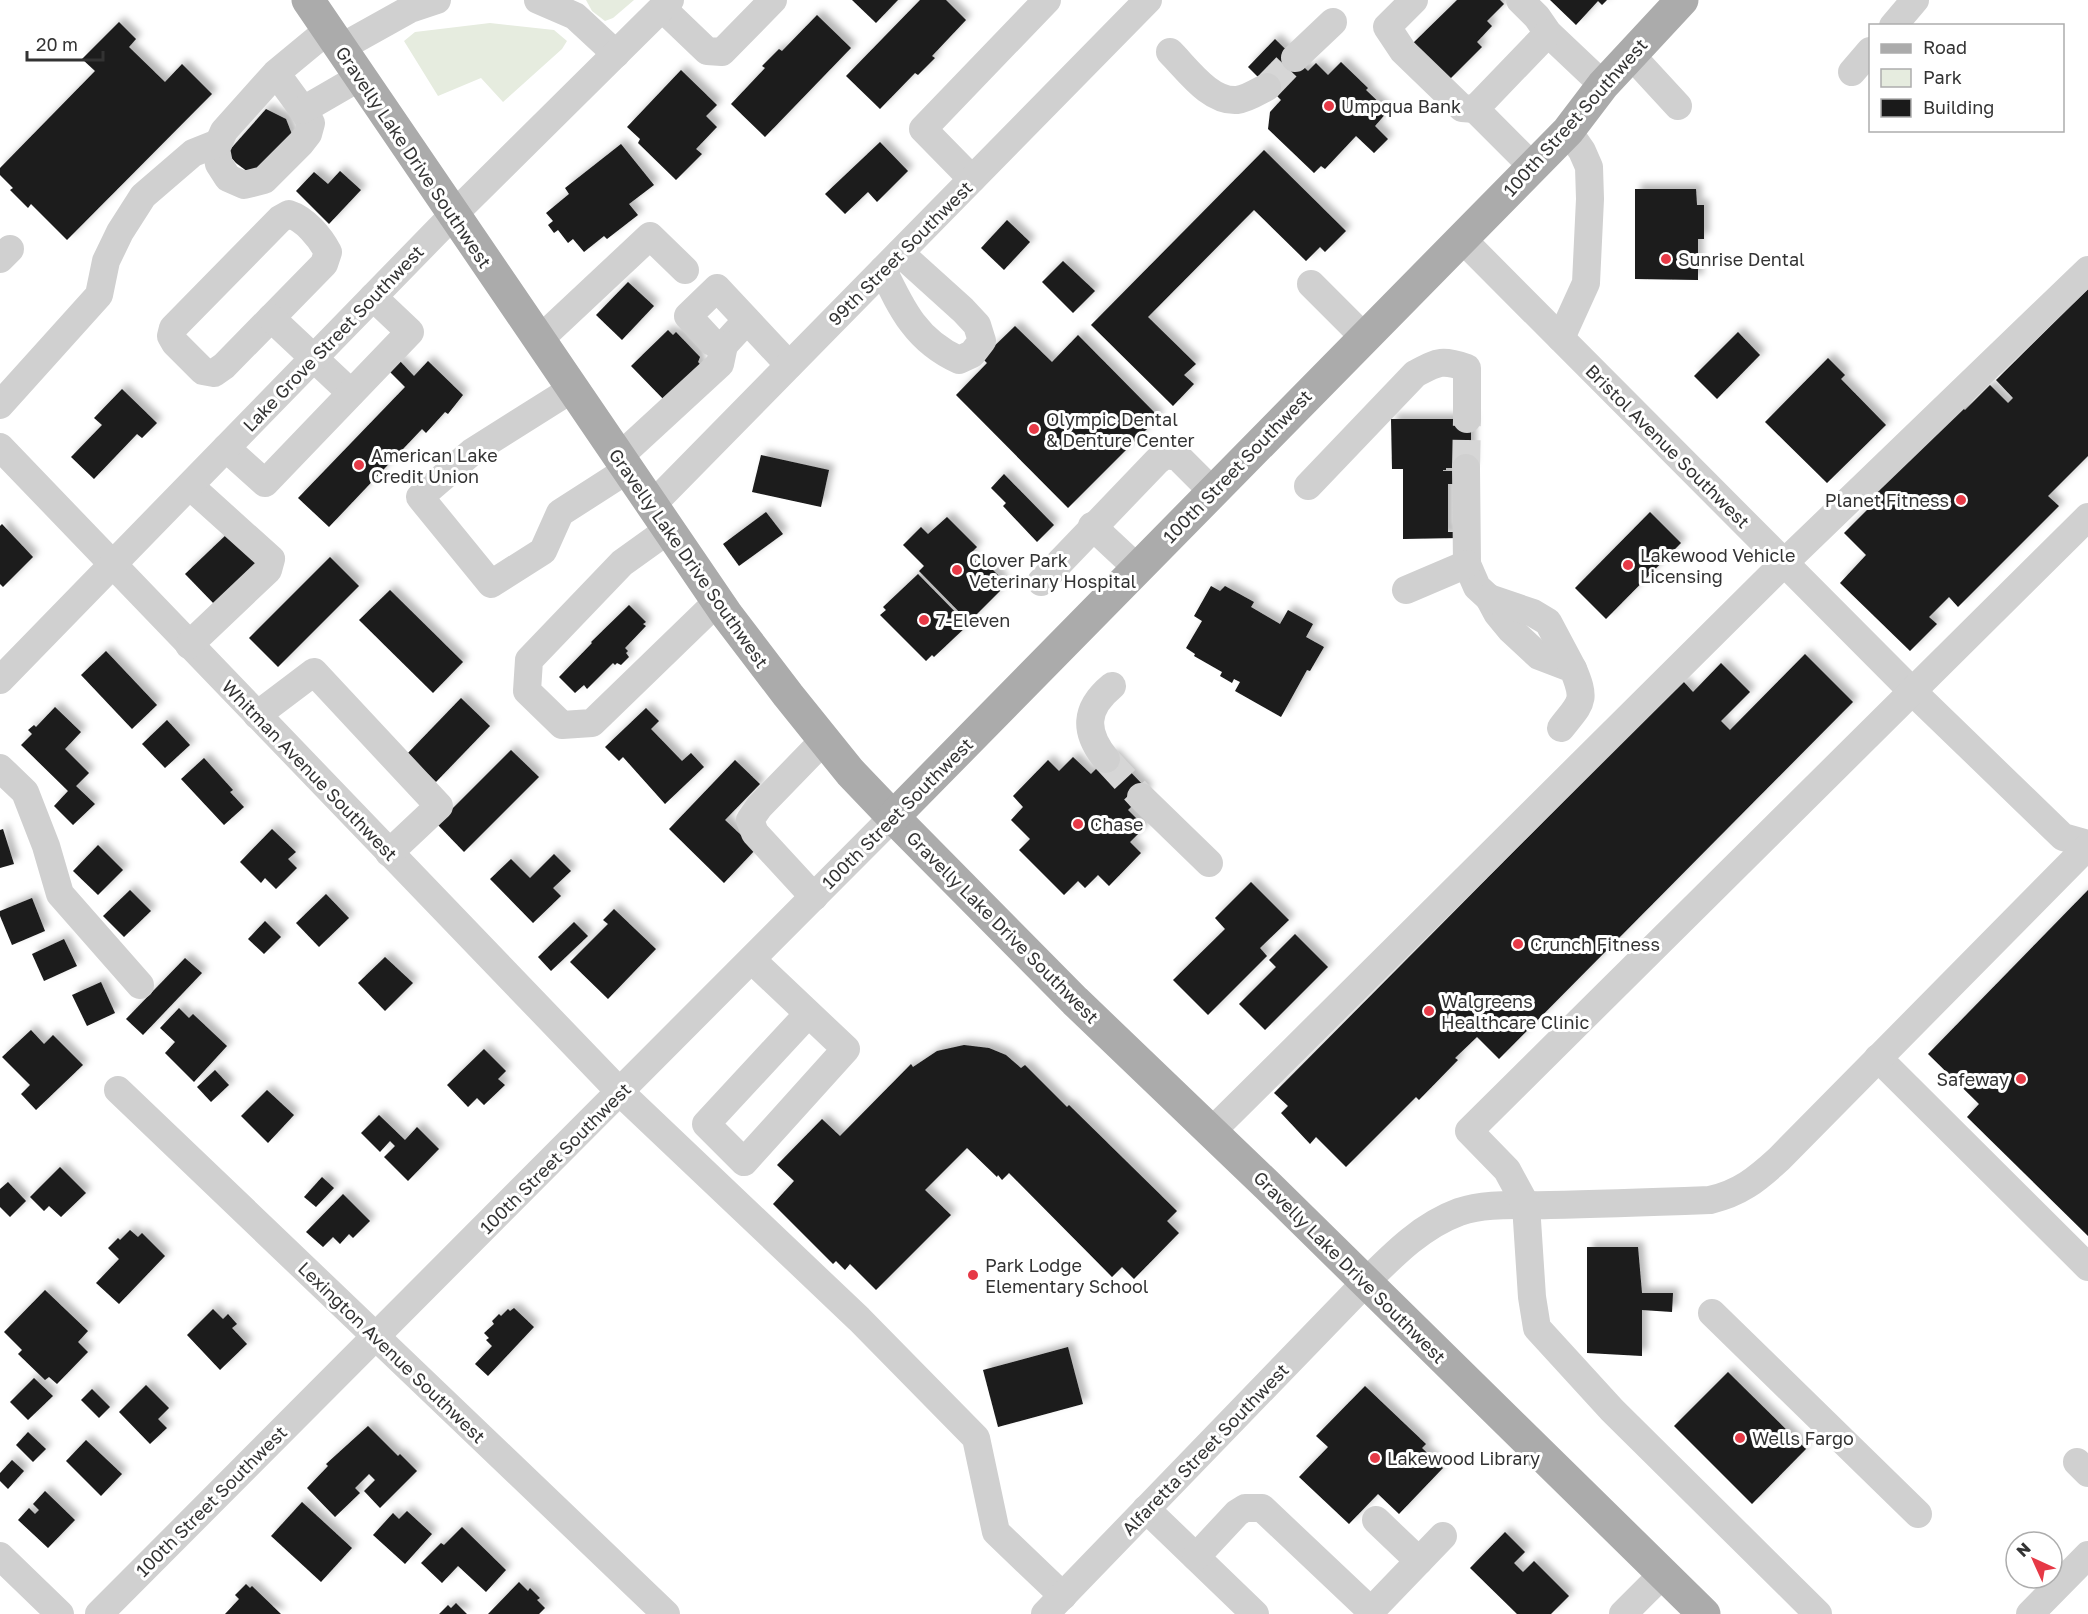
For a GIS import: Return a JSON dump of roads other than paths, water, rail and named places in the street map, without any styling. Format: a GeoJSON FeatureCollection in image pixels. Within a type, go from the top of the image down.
{"type":"FeatureCollection","features":[{"type":"Feature","properties":{"kind":"main road","name":"Gravelly Lake Drive Southwest"},"geometry":{"type":"LineString","coordinates":[[308,0],[718,601],[788,695],[850,772],[1075,1001],[1704,1614]]}},
{"type":"Feature","properties":{"kind":"main road","name":"100th Street Southwest"},"geometry":{"type":"LineString","coordinates":[[893,817],[1568,131],[1603,85],[1682,0]]}},
{"type":"Feature","properties":{"kind":"street"},"geometry":{"type":"LineString","coordinates":[[276,73],[310,123],[308,134],[264,180],[244,185],[228,178],[219,164],[216,149],[224,130],[276,73],[334,39],[437,0]]}},
{"type":"Feature","properties":{"kind":"street"},"geometry":{"type":"LineString","coordinates":[[538,0],[575,16],[616,54]]}},
{"type":"Feature","properties":{"kind":"street"},"geometry":{"type":"LineString","coordinates":[[666,4],[707,51],[722,52],[773,0]]}},
{"type":"Feature","properties":{"kind":"street"},"geometry":{"type":"LineString","coordinates":[[972,179],[923,129],[1047,0]]}},
{"type":"Feature","properties":{"kind":"street","name":"99th Street Southwest"},"geometry":{"type":"LineString","coordinates":[[718,601],[592,723],[562,725],[526,691],[530,660],[622,563],[789,365],[1148,0]]}},
{"type":"Feature","properties":{"kind":"street"},"geometry":{"type":"LineString","coordinates":[[1414,0],[1387,27],[1403,51],[1462,108],[1475,109],[1532,166]]}},
{"type":"Feature","properties":{"kind":"street"},"geometry":{"type":"LineString","coordinates":[[1520,0],[1537,17],[1548,33],[1603,85]]}},
{"type":"Feature","properties":{"kind":"street"},"geometry":{"type":"LineString","coordinates":[[1895,24],[1915,0]]}},
{"type":"Feature","properties":{"kind":"street","name":"Lake Grove Street Southwest"},"geometry":{"type":"LineString","coordinates":[[0,680],[453,215],[666,4]]}},
{"type":"Feature","properties":{"kind":"street"},"geometry":{"type":"LineString","coordinates":[[1295,58],[1333,22]]}},
{"type":"Feature","properties":{"kind":"street"},"geometry":{"type":"LineString","coordinates":[[1475,109],[1548,33]]}},
{"type":"Feature","properties":{"kind":"street"},"geometry":{"type":"LineString","coordinates":[[1170,52],[1221,99],[1239,100],[1268,87]]}},
{"type":"Feature","properties":{"kind":"street"},"geometry":{"type":"LineString","coordinates":[[1852,72],[1869,52]]}},
{"type":"Feature","properties":{"kind":"street"},"geometry":{"type":"LineString","coordinates":[[1631,55],[1678,106]]}},
{"type":"Feature","properties":{"kind":"street"},"geometry":{"type":"LineString","coordinates":[[303,110],[360,77]]}},
{"type":"Feature","properties":{"kind":"street"},"geometry":{"type":"LineString","coordinates":[[1561,338],[1586,283],[1590,199],[1589,167],[1568,131]]}},
{"type":"Feature","properties":{"kind":"street"},"geometry":{"type":"LineString","coordinates":[[0,405],[99,295],[106,261],[120,232],[143,196],[193,153],[218,143]]}},
{"type":"Feature","properties":{"kind":"street"},"geometry":{"type":"LineString","coordinates":[[289,214],[298,217],[322,241],[328,252],[324,264],[271,318],[224,366],[214,373],[203,370],[175,343],[171,336],[173,328],[280,219],[289,214]]}},
{"type":"Feature","properties":{"kind":"street"},"geometry":{"type":"LineString","coordinates":[[539,340],[650,236],[685,270]]}},
{"type":"Feature","properties":{"kind":"street","name":"Bristol Avenue Southwest"},"geometry":{"type":"LineString","coordinates":[[1461,238],[1913,692],[2062,837],[2088,845]]}},
{"type":"Feature","properties":{"kind":"street"},"geometry":{"type":"LineString","coordinates":[[1211,1132],[1784,563],[2088,270]]}},
{"type":"Feature","properties":{"kind":"street"},"geometry":{"type":"LineString","coordinates":[[1311,284],[1364,337]]}},
{"type":"Feature","properties":{"kind":"street"},"geometry":{"type":"LineString","coordinates":[[722,355],[688,316],[717,288],[789,365]]}},
{"type":"Feature","properties":{"kind":"street"},"geometry":{"type":"LineString","coordinates":[[226,448],[265,483],[410,332],[373,297]]}},
{"type":"Feature","properties":{"kind":"street"},"geometry":{"type":"LineString","coordinates":[[271,318],[351,393]]}},
{"type":"Feature","properties":{"kind":"street"},"geometry":{"type":"LineString","coordinates":[[572,389],[472,452],[420,497],[491,584],[543,551],[560,513],[623,464],[722,355],[747,320]]}},
{"type":"Feature","properties":{"kind":"street"},"geometry":{"type":"LineString","coordinates":[[1308,486],[1415,374],[1437,362],[1452,363],[1467,368],[1467,419]]}},
{"type":"Feature","properties":{"kind":"street","name":"Whitman Avenue Southwest"},"geometry":{"type":"LineString","coordinates":[[0,447],[621,1093],[859,1319],[976,1438],[996,1532],[1059,1606]]}},
{"type":"Feature","properties":{"kind":"street"},"geometry":{"type":"LineString","coordinates":[[1041,582],[1092,526],[1156,461],[1165,455],[1178,457],[1212,491]]}},
{"type":"Feature","properties":{"kind":"street"},"geometry":{"type":"LineString","coordinates":[[1466,468],[1467,564],[1477,587],[1489,598],[1497,613],[1511,630],[1539,656],[1573,669],[1581,689],[1580,703],[1561,728]]}},
{"type":"Feature","properties":{"kind":"street"},"geometry":{"type":"LineString","coordinates":[[189,645],[268,570],[270,559],[190,486]]}},
{"type":"Feature","properties":{"kind":"street"},"geometry":{"type":"LineString","coordinates":[[1818,1614],[1612,1410],[1537,1328],[1532,1296],[1526,1205],[1507,1170],[1468,1131],[2088,517]]}},
{"type":"Feature","properties":{"kind":"street"},"geometry":{"type":"LineString","coordinates":[[1092,526],[1137,568]]}},
{"type":"Feature","properties":{"kind":"street"},"geometry":{"type":"LineString","coordinates":[[1406,590],[1467,564]]}},
{"type":"Feature","properties":{"kind":"street"},"geometry":{"type":"LineString","coordinates":[[256,715],[314,672],[439,806],[390,853]]}},
{"type":"Feature","properties":{"kind":"street"},"geometry":{"type":"LineString","coordinates":[[1106,759],[1098,749],[1090,731],[1090,713],[1101,695],[1112,686]]}},
{"type":"Feature","properties":{"kind":"street"},"geometry":{"type":"LineString","coordinates":[[814,897],[755,833],[750,820],[759,807],[824,740]]}},
{"type":"Feature","properties":{"kind":"street"},"geometry":{"type":"LineString","coordinates":[[0,768],[25,792],[46,846],[60,894],[140,985]]}},
{"type":"Feature","properties":{"kind":"street"},"geometry":{"type":"LineString","coordinates":[[1141,797],[1209,863]]}},
{"type":"Feature","properties":{"kind":"street","name":"100th Street Southwest"},"geometry":{"type":"LineString","coordinates":[[99,1614],[621,1093],[893,817]]}},
{"type":"Feature","properties":{"kind":"street","name":"Alfaretta Street Southwest"},"geometry":{"type":"LineString","coordinates":[[1059,1606],[1146,1509],[1365,1283],[1417,1235],[1460,1212],[1493,1205],[1710,1200],[1731,1195],[1759,1177],[1779,1159],[2088,845]]}},
{"type":"Feature","properties":{"kind":"street"},"geometry":{"type":"LineString","coordinates":[[752,960],[846,1049],[744,1162],[706,1124],[808,1014]]}},
{"type":"Feature","properties":{"kind":"street"},"geometry":{"type":"LineString","coordinates":[[1878,1058],[2088,1267]]}},
{"type":"Feature","properties":{"kind":"street","name":"Lexington Avenue Southwest"},"geometry":{"type":"LineString","coordinates":[[118,1090],[666,1614]]}},
{"type":"Feature","properties":{"kind":"street"},"geometry":{"type":"LineString","coordinates":[[1712,1313],[1918,1514]]}},
{"type":"Feature","properties":{"kind":"street"},"geometry":{"type":"LineString","coordinates":[[1196,1557],[1237,1513],[1245,1508],[1262,1508],[1369,1612],[1443,1536]]}},
{"type":"Feature","properties":{"kind":"street"},"geometry":{"type":"LineString","coordinates":[[1146,1509],[1255,1614]]}},
{"type":"Feature","properties":{"kind":"street"},"geometry":{"type":"LineString","coordinates":[[1376,1520],[1419,1562]]}},
{"type":"Feature","properties":{"kind":"street"},"geometry":{"type":"LineString","coordinates":[[0,1556],[60,1614]]}},
{"type":"Feature","properties":{"kind":"street"},"geometry":{"type":"LineString","coordinates":[[2030,1614],[2088,1556]]}},
{"type":"Feature","properties":{"kind":"street"},"geometry":{"type":"LineString","coordinates":[[1623,1614],[1663,1574]]}},
{"type":"Feature","properties":{"kind":"tunnel"},"geometry":{"type":"LineString","coordinates":[[1267,87],[1295,58]]}},
{"type":"Feature","properties":{"kind":"tunnel"},"geometry":{"type":"LineString","coordinates":[[1466,468],[1467,419]]}},
{"type":"Feature","properties":{"kind":"tunnel"},"geometry":{"type":"LineString","coordinates":[[1106,759],[1141,797]]}},
{"type":"Feature","properties":{"kind":"place","name":"Umpqua Bank"},"geometry":{"type":"Point","coordinates":[1329,106]}},
{"type":"Feature","properties":{"kind":"place","name":"Sunrise Dental"},"geometry":{"type":"Point","coordinates":[1666,259]}},
{"type":"Feature","properties":{"kind":"place","name":"Olympic Dental & Denture Center"},"geometry":{"type":"Point","coordinates":[1034,429]}},
{"type":"Feature","properties":{"kind":"place","name":"American Lake Credit Union"},"geometry":{"type":"Point","coordinates":[359,465]}},
{"type":"Feature","properties":{"kind":"place","name":"Planet Fitness"},"geometry":{"type":"Point","coordinates":[1961,500]}},
{"type":"Feature","properties":{"kind":"place","name":"Lakewood Vehicle Licensing"},"geometry":{"type":"Point","coordinates":[1628,565]}},
{"type":"Feature","properties":{"kind":"place","name":"Clover Park Veterinary Hospital"},"geometry":{"type":"Point","coordinates":[957,570]}},
{"type":"Feature","properties":{"kind":"place","name":"7-Eleven"},"geometry":{"type":"Point","coordinates":[924,620]}},
{"type":"Feature","properties":{"kind":"place","name":"Chase"},"geometry":{"type":"Point","coordinates":[1078,824]}},
{"type":"Feature","properties":{"kind":"place","name":"Crunch Fitness"},"geometry":{"type":"Point","coordinates":[1518,944]}},
{"type":"Feature","properties":{"kind":"place","name":"Walgreens Healthcare Clinic"},"geometry":{"type":"Point","coordinates":[1429,1011]}},
{"type":"Feature","properties":{"kind":"place","name":"Safeway"},"geometry":{"type":"Point","coordinates":[2021,1079]}},
{"type":"Feature","properties":{"kind":"place","name":"Park Lodge Elementary School"},"geometry":{"type":"Point","coordinates":[973,1275]}},
{"type":"Feature","properties":{"kind":"place","name":"Wells Fargo"},"geometry":{"type":"Point","coordinates":[1740,1438]}},
{"type":"Feature","properties":{"kind":"place","name":"Lakewood Library"},"geometry":{"type":"Point","coordinates":[1375,1458]}}]}
